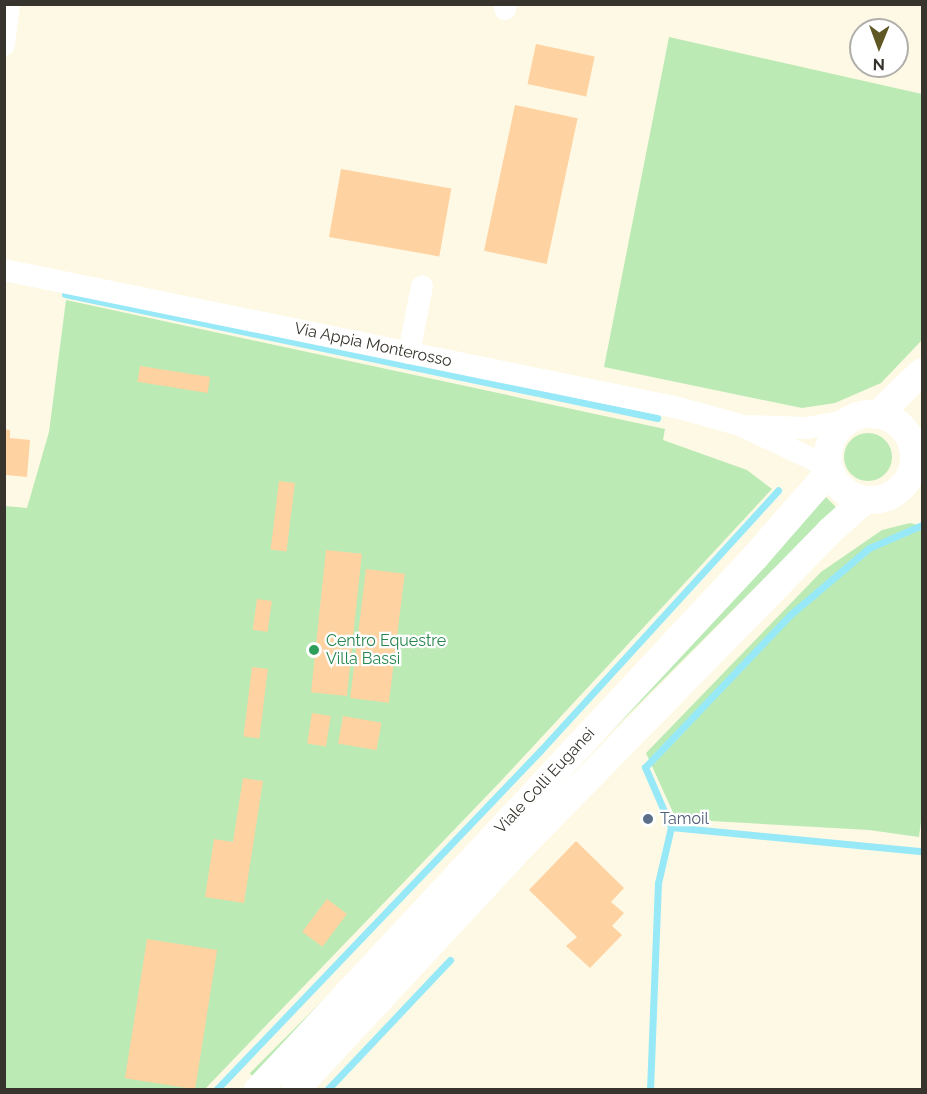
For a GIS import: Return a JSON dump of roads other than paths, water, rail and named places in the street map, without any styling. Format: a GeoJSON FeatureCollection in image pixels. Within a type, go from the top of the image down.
{"type":"FeatureCollection","features":[{"type":"Feature","properties":{"kind":"main road"},"geometry":{"type":"LineString","coordinates":[[865,500],[843,490],[829,469],[831,440],[850,420],[878,415],[922,372]]}},
{"type":"Feature","properties":{"kind":"main road","name":"Viale Colli Euganei"},"geometry":{"type":"LineString","coordinates":[[295,1089],[514,854],[830,531],[865,500],[877,500],[911,490],[917,443],[898,424],[878,415]]}},
{"type":"Feature","properties":{"kind":"main road","name":"Viale Colli Euganei"},"geometry":{"type":"LineString","coordinates":[[258,1089],[755,557],[829,469]]}},
{"type":"Feature","properties":{"kind":"street"},"geometry":{"type":"LineString","coordinates":[[4,45],[7,13]]}},
{"type":"Feature","properties":{"kind":"street","name":"Via Appia Monterosso"},"geometry":{"type":"LineString","coordinates":[[4,270],[679,408],[740,425],[829,469]]}},
{"type":"Feature","properties":{"kind":"street"},"geometry":{"type":"LineString","coordinates":[[409,353],[422,286]]}},
{"type":"Feature","properties":{"kind":"street","name":"Via Appia Monterosso"},"geometry":{"type":"LineString","coordinates":[[740,425],[807,428],[850,420]]}},
{"type":"Feature","properties":{"kind":"waterway"},"geometry":{"type":"LineString","coordinates":[[65,294],[657,418]]}},
{"type":"Feature","properties":{"kind":"waterway"},"geometry":{"type":"LineString","coordinates":[[216,1090],[540,751],[778,490]]}},
{"type":"Feature","properties":{"kind":"waterway"},"geometry":{"type":"LineString","coordinates":[[922,525],[869,548],[790,615],[645,767],[671,827],[922,851]]}},
{"type":"Feature","properties":{"kind":"waterway"},"geometry":{"type":"LineString","coordinates":[[650,1090],[658,883],[671,827]]}},
{"type":"Feature","properties":{"kind":"waterway"},"geometry":{"type":"LineString","coordinates":[[327,1090],[450,960]]}},
{"type":"Feature","properties":{"kind":"place","name":"Centro Equestre Villa Bassi"},"geometry":{"type":"Point","coordinates":[314,650]}},
{"type":"Feature","properties":{"kind":"place","name":"Tamoil"},"geometry":{"type":"Point","coordinates":[648,819]}}]}
